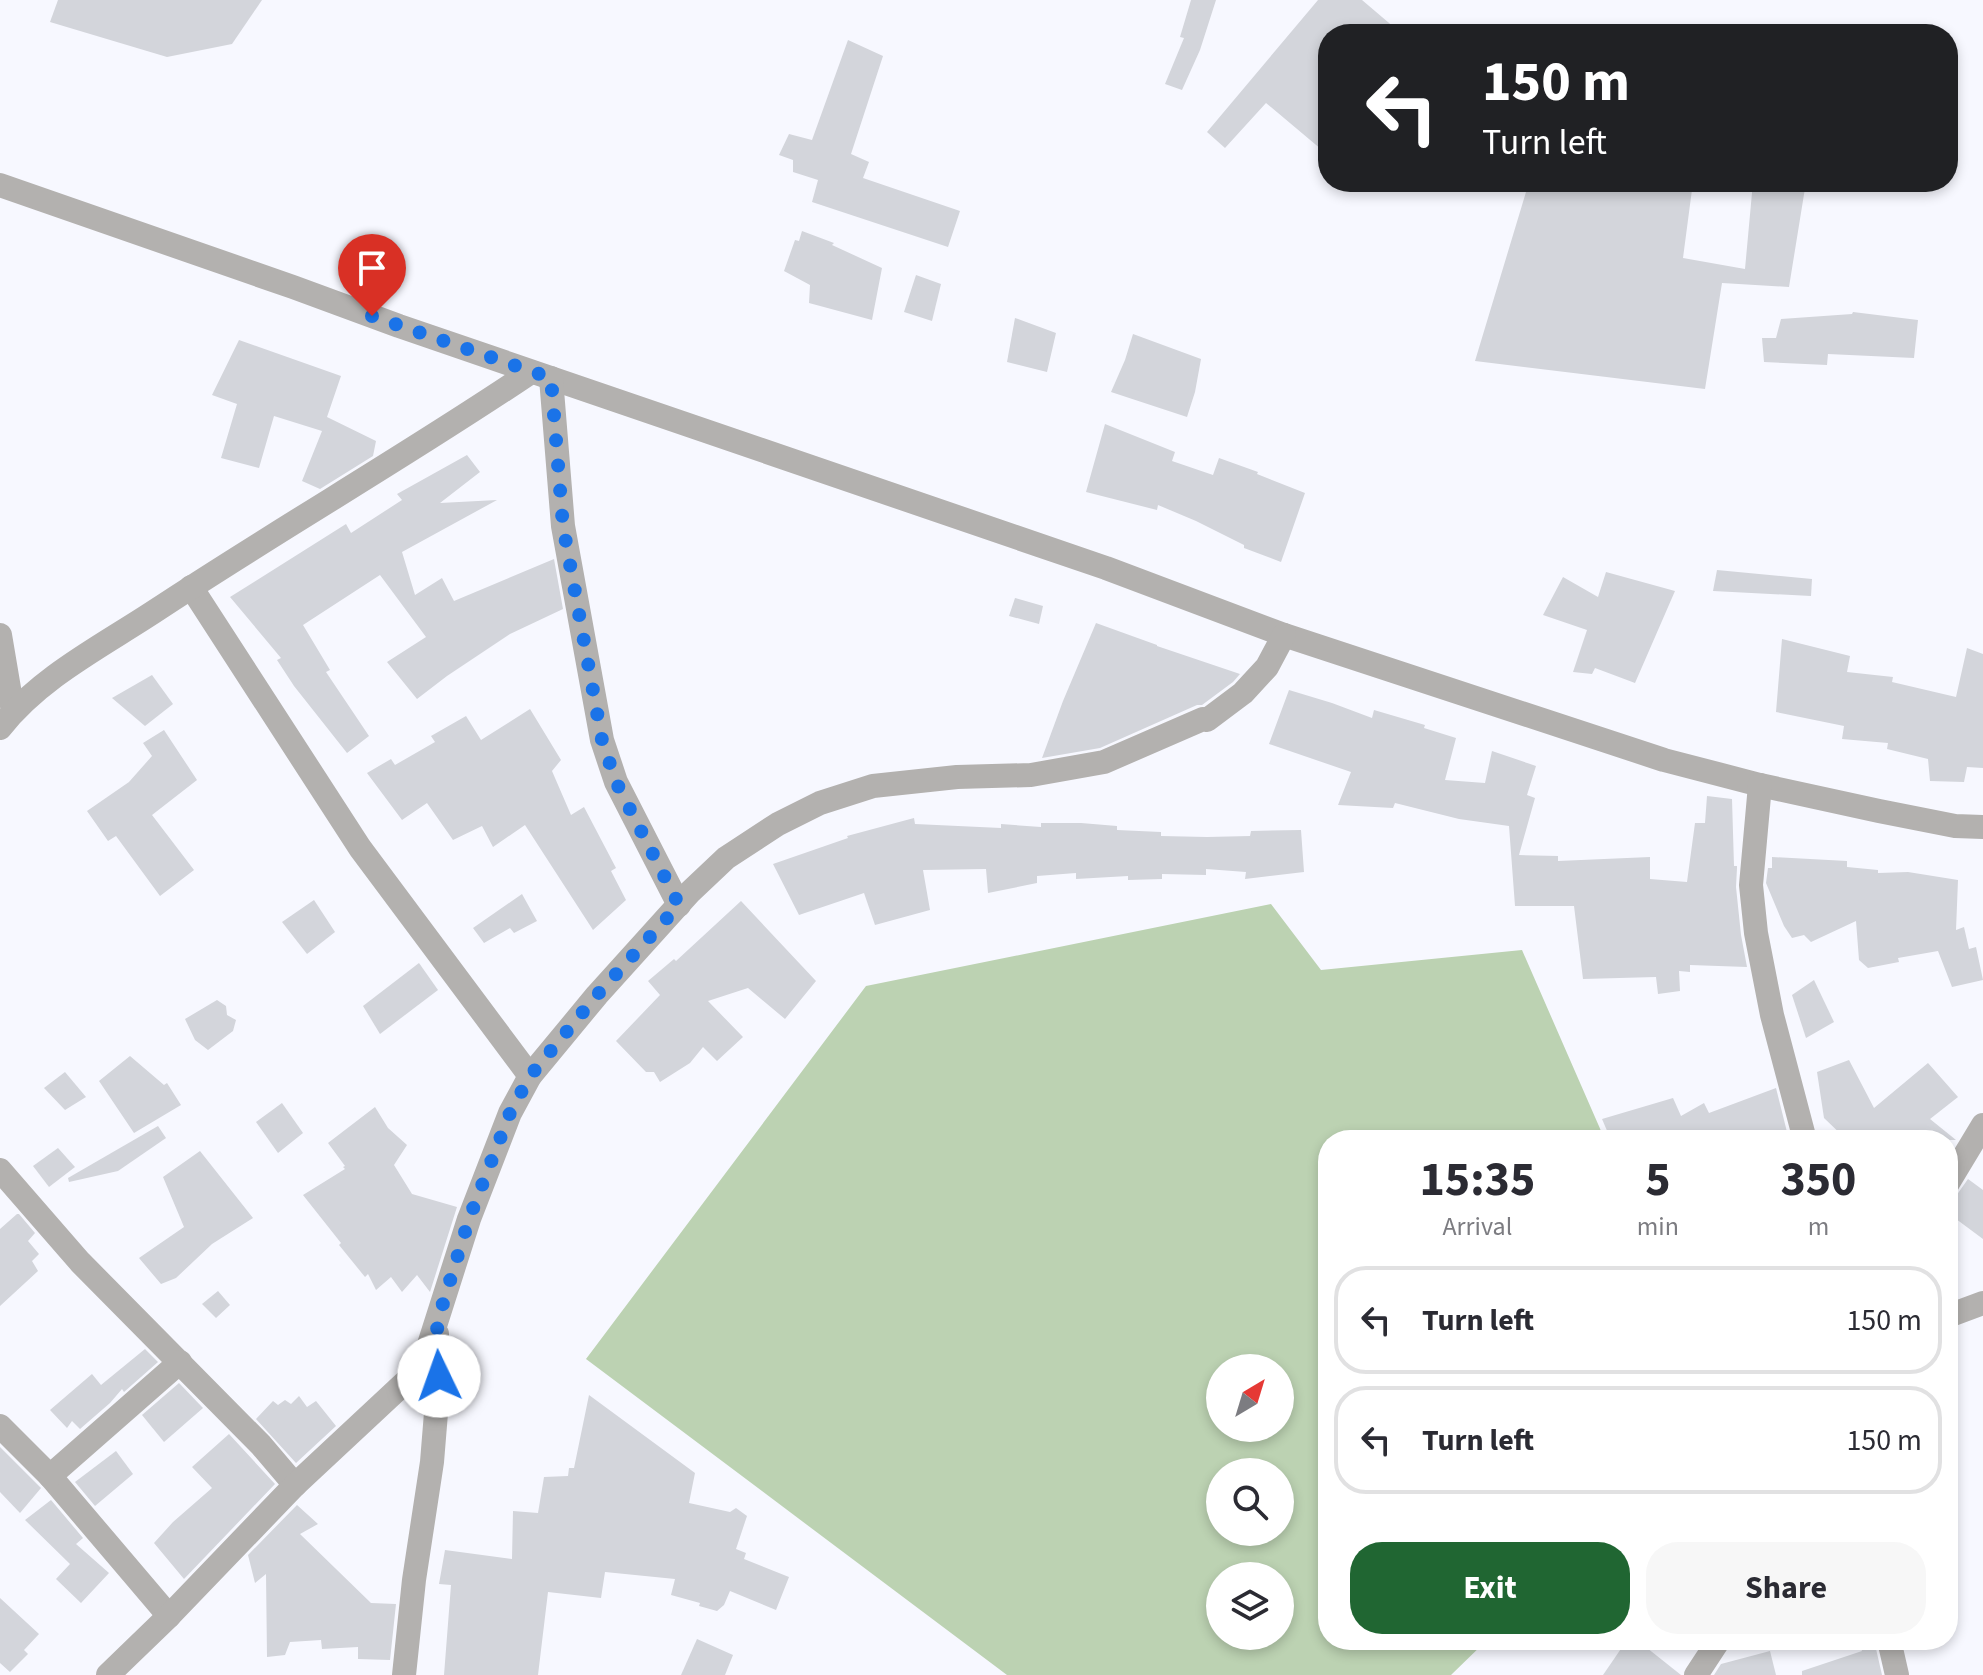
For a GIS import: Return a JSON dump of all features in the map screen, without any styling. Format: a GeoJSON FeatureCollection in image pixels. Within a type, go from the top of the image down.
{"type":"FeatureCollection","features":[{"type":"Feature","properties":{"kind":"street"},"geometry":{"type":"LineString","coordinates":[[0,185],[541,375],[1106,568],[1284,635],[1664,760],[1760,785],[1955,826],[1983,827]]}},
{"type":"Feature","properties":{"kind":"street"},"geometry":{"type":"LineString","coordinates":[[6,720],[62,671],[191,587],[459,421],[541,375]]}},
{"type":"Feature","properties":{"kind":"street"},"geometry":{"type":"LineString","coordinates":[[541,375],[563,526],[602,740],[616,782],[679,905]]}},
{"type":"Feature","properties":{"kind":"street"},"geometry":{"type":"LineString","coordinates":[[191,587],[360,848],[530,1076]]}},
{"type":"Feature","properties":{"kind":"street"},"geometry":{"type":"LineString","coordinates":[[0,635],[6,720]]}},
{"type":"Feature","properties":{"kind":"street"},"geometry":{"type":"LineString","coordinates":[[108,1675],[295,1485],[414,1374],[427,1351],[469,1219],[510,1113],[530,1076],[597,995],[690,892],[726,858],[778,824],[820,803],[873,786],[957,777],[1031,775],[1104,762],[1203,719],[1207,720],[1251,685],[1267,667],[1284,635]]}},
{"type":"Feature","properties":{"kind":"street"},"geometry":{"type":"LineString","coordinates":[[1760,785],[1751,885],[1756,933],[1772,1015],[1802,1130]]}},
{"type":"Feature","properties":{"kind":"street"},"geometry":{"type":"LineString","coordinates":[[1958,1166],[1983,1125]]}},
{"type":"Feature","properties":{"kind":"street"},"geometry":{"type":"LineString","coordinates":[[0,1170],[80,1262],[261,1445],[295,1485]]}},
{"type":"Feature","properties":{"kind":"street"},"geometry":{"type":"LineString","coordinates":[[1958,1312],[1983,1303]]}},
{"type":"Feature","properties":{"kind":"street"},"geometry":{"type":"LineString","coordinates":[[404,1675],[414,1580],[432,1462],[439,1376],[437,1323]]}},
{"type":"Feature","properties":{"kind":"street"},"geometry":{"type":"LineString","coordinates":[[50,1476],[180,1362]]}},
{"type":"Feature","properties":{"kind":"street"},"geometry":{"type":"LineString","coordinates":[[0,1426],[50,1476],[169,1616]]}},
{"type":"Feature","properties":{"kind":"street"},"geometry":{"type":"LineString","coordinates":[[1696,1675],[1712,1650]]}},
{"type":"Feature","properties":{"kind":"street"},"geometry":{"type":"LineString","coordinates":[[1891,1650],[1897,1675]]}},
{"type":"Feature","properties":{"kind":"green space"},"geometry":{"type":"Polygon","coordinates":[[[1271,904],[1321,970],[1522,950],[1601,1130],[1318,1130],[1318,1650],[1477,1650],[1451,1675],[1007,1675],[586,1359],[866,986],[1271,904]]]}},
{"type":"Feature","properties":{"kind":"building"},"geometry":{"type":"Polygon","coordinates":[[[58,0],[262,0],[232,44],[167,57],[50,22],[58,0]]]}},
{"type":"Feature","properties":{"kind":"building"},"geometry":{"type":"Polygon","coordinates":[[[1191,0],[1216,0],[1200,50],[1182,90],[1165,84],[1184,38],[1180,37],[1191,0]]]}},
{"type":"Feature","properties":{"kind":"building"},"geometry":{"type":"Polygon","coordinates":[[[1318,0],[1362,0],[1390,24],[1318,24],[1318,147],[1266,103],[1225,148],[1207,132],[1318,0]]]}},
{"type":"Feature","properties":{"kind":"building"},"geometry":{"type":"Polygon","coordinates":[[[848,40],[883,56],[851,154],[869,162],[863,178],[960,211],[948,247],[812,202],[818,180],[793,172],[793,160],[779,155],[789,134],[812,140],[848,40]]]}},
{"type":"Feature","properties":{"kind":"building"},"geometry":{"type":"Polygon","coordinates":[[[1526,192],[1692,192],[1683,258],[1745,269],[1752,192],[1804,192],[1789,287],[1722,283],[1705,389],[1475,361],[1526,192]]]}},
{"type":"Feature","properties":{"kind":"building"},"geometry":{"type":"Polygon","coordinates":[[[802,231],[834,243],[832,245],[882,268],[872,320],[809,303],[810,285],[784,271],[795,240],[799,241],[802,231]]]}},
{"type":"Feature","properties":{"kind":"building"},"geometry":{"type":"Polygon","coordinates":[[[916,275],[941,284],[932,321],[904,312],[916,275]]]}},
{"type":"Feature","properties":{"kind":"building"},"geometry":{"type":"Polygon","coordinates":[[[1853,312],[1918,320],[1914,358],[1828,354],[1827,365],[1764,362],[1762,338],[1776,338],[1781,319],[1853,312]]]}},
{"type":"Feature","properties":{"kind":"building"},"geometry":{"type":"Polygon","coordinates":[[[1015,318],[1056,333],[1047,372],[1007,362],[1015,318]]]}},
{"type":"Feature","properties":{"kind":"building"},"geometry":{"type":"Polygon","coordinates":[[[1133,334],[1201,359],[1187,417],[1111,392],[1133,334]]]}},
{"type":"Feature","properties":{"kind":"building"},"geometry":{"type":"Polygon","coordinates":[[[239,340],[341,376],[327,417],[376,441],[373,456],[320,489],[302,481],[322,431],[274,416],[259,468],[221,458],[237,404],[212,395],[239,340]]]}},
{"type":"Feature","properties":{"kind":"building"},"geometry":{"type":"Polygon","coordinates":[[[1105,424],[1175,452],[1172,461],[1213,475],[1219,458],[1305,493],[1281,562],[1244,548],[1244,545],[1196,521],[1158,505],[1157,510],[1086,492],[1105,424]]]}},
{"type":"Feature","properties":{"kind":"building"},"geometry":{"type":"Polygon","coordinates":[[[467,455],[480,472],[440,503],[497,500],[402,552],[415,595],[442,578],[454,601],[554,559],[563,609],[510,634],[417,699],[387,662],[426,637],[380,575],[303,625],[330,670],[326,672],[369,736],[347,753],[294,686],[277,660],[281,658],[230,597],[346,524],[351,533],[402,500],[397,494],[467,455]]]}},
{"type":"Feature","properties":{"kind":"building"},"geometry":{"type":"Polygon","coordinates":[[[1717,570],[1812,579],[1811,596],[1713,591],[1717,570]]]}},
{"type":"Feature","properties":{"kind":"building"},"geometry":{"type":"Polygon","coordinates":[[[1606,572],[1675,591],[1635,683],[1595,668],[1592,674],[1573,672],[1587,630],[1543,615],[1563,577],[1598,597],[1606,572]]]}},
{"type":"Feature","properties":{"kind":"building"},"geometry":{"type":"Polygon","coordinates":[[[1015,598],[1043,606],[1039,624],[1009,616],[1015,598]]]}},
{"type":"Feature","properties":{"kind":"building"},"geometry":{"type":"Polygon","coordinates":[[[1096,623],[1240,674],[1202,705],[1100,748],[1042,758],[1096,623]]]}},
{"type":"Feature","properties":{"kind":"building"},"geometry":{"type":"Polygon","coordinates":[[[1782,639],[1850,656],[1847,672],[1893,677],[1892,682],[1956,697],[1967,648],[1983,654],[1983,768],[1967,767],[1964,782],[1930,781],[1928,759],[1887,749],[1888,743],[1842,739],[1844,726],[1776,712],[1782,639]]]}},
{"type":"Feature","properties":{"kind":"building"},"geometry":{"type":"Polygon","coordinates":[[[152,675],[173,704],[145,726],[112,698],[152,675]]]}},
{"type":"Feature","properties":{"kind":"building"},"geometry":{"type":"Polygon","coordinates":[[[1289,690],[1372,718],[1374,710],[1456,738],[1445,780],[1485,783],[1492,751],[1536,766],[1527,795],[1535,798],[1519,855],[1558,856],[1558,861],[1650,857],[1650,879],[1687,882],[1695,823],[1705,823],[1707,796],[1732,799],[1734,866],[1737,866],[1736,887],[1747,967],[1690,965],[1690,972],[1679,971],[1680,991],[1658,994],[1656,977],[1583,979],[1574,906],[1515,906],[1509,826],[1459,819],[1395,803],[1393,808],[1338,805],[1351,772],[1269,744],[1289,690]]]}},
{"type":"Feature","properties":{"kind":"building"},"geometry":{"type":"Polygon","coordinates":[[[530,709],[561,760],[552,771],[571,815],[584,807],[616,868],[611,871],[626,900],[593,930],[525,825],[493,847],[482,826],[453,840],[427,803],[402,820],[367,773],[391,759],[395,765],[435,742],[431,736],[466,716],[481,740],[530,709]]]}},
{"type":"Feature","properties":{"kind":"building"},"geometry":{"type":"Polygon","coordinates":[[[164,730],[197,780],[152,815],[194,870],[160,896],[116,836],[108,841],[87,811],[129,782],[152,756],[143,743],[164,730]]]}},
{"type":"Feature","properties":{"kind":"building"},"geometry":{"type":"Polygon","coordinates":[[[914,818],[915,824],[1001,828],[1001,824],[1041,827],[1041,823],[1081,823],[1117,826],[1117,830],[1161,832],[1161,836],[1250,836],[1251,831],[1301,830],[1304,872],[1245,879],[1246,872],[1206,869],[1206,875],[1162,874],[1162,879],[1128,880],[1128,876],[1076,879],[1076,873],[1037,876],[1037,883],[988,893],[986,869],[923,870],[930,910],[875,925],[864,893],[799,915],[773,864],[847,836],[914,818]]]}},
{"type":"Feature","properties":{"kind":"building"},"geometry":{"type":"Polygon","coordinates":[[[1772,857],[1847,861],[1847,867],[1878,870],[1878,873],[1908,872],[1958,880],[1956,930],[1964,927],[1969,949],[1976,947],[1983,980],[1952,987],[1938,951],[1898,958],[1899,962],[1868,968],[1859,960],[1856,921],[1811,942],[1804,935],[1792,938],[1766,883],[1768,868],[1772,868],[1772,857]]]}},
{"type":"Feature","properties":{"kind":"building"},"geometry":{"type":"Polygon","coordinates":[[[522,894],[537,921],[514,933],[510,928],[484,943],[473,928],[522,894]]]}},
{"type":"Feature","properties":{"kind":"building"},"geometry":{"type":"Polygon","coordinates":[[[314,900],[335,932],[307,954],[282,922],[314,900]]]}},
{"type":"Feature","properties":{"kind":"building"},"geometry":{"type":"Polygon","coordinates":[[[741,901],[816,981],[785,1019],[748,988],[708,1001],[743,1037],[717,1061],[703,1047],[690,1063],[660,1082],[654,1072],[646,1072],[616,1041],[660,995],[648,981],[674,959],[676,961],[741,901]]]}},
{"type":"Feature","properties":{"kind":"building"},"geometry":{"type":"Polygon","coordinates":[[[419,963],[438,990],[380,1034],[363,1006],[419,963]]]}},
{"type":"Feature","properties":{"kind":"building"},"geometry":{"type":"Polygon","coordinates":[[[1814,980],[1834,1022],[1806,1038],[1792,995],[1814,980]]]}},
{"type":"Feature","properties":{"kind":"building"},"geometry":{"type":"Polygon","coordinates":[[[217,1000],[226,1006],[227,1015],[236,1020],[233,1031],[208,1050],[195,1040],[185,1019],[217,1000]]]}},
{"type":"Feature","properties":{"kind":"building"},"geometry":{"type":"Polygon","coordinates":[[[130,1056],[164,1085],[167,1083],[181,1105],[134,1133],[99,1081],[130,1056]]]}},
{"type":"Feature","properties":{"kind":"building"},"geometry":{"type":"Polygon","coordinates":[[[1849,1060],[1874,1108],[1928,1063],[1958,1097],[1930,1119],[1944,1130],[1837,1130],[1824,1118],[1817,1072],[1849,1060]]]}},
{"type":"Feature","properties":{"kind":"building"},"geometry":{"type":"Polygon","coordinates":[[[65,1072],[86,1097],[65,1110],[44,1088],[65,1072]]]}},
{"type":"Feature","properties":{"kind":"building"},"geometry":{"type":"Polygon","coordinates":[[[1776,1088],[1786,1130],[1607,1130],[1602,1119],[1673,1098],[1681,1116],[1704,1103],[1709,1113],[1776,1088]]]}},
{"type":"Feature","properties":{"kind":"building"},"geometry":{"type":"Polygon","coordinates":[[[282,1103],[303,1133],[278,1153],[256,1122],[282,1103]]]}},
{"type":"Feature","properties":{"kind":"building"},"geometry":{"type":"Polygon","coordinates":[[[375,1107],[388,1128],[407,1145],[394,1165],[412,1194],[457,1207],[430,1292],[417,1275],[402,1292],[391,1277],[376,1290],[368,1274],[365,1277],[303,1195],[345,1169],[328,1143],[375,1107]]]}},
{"type":"Feature","properties":{"kind":"building"},"geometry":{"type":"Polygon","coordinates":[[[158,1126],[166,1138],[118,1171],[69,1182],[68,1178],[158,1126]]]}},
{"type":"Feature","properties":{"kind":"building"},"geometry":{"type":"Polygon","coordinates":[[[58,1148],[75,1167],[49,1187],[33,1166],[58,1148]]]}},
{"type":"Feature","properties":{"kind":"building"},"geometry":{"type":"Polygon","coordinates":[[[200,1151],[253,1218],[212,1244],[176,1278],[161,1284],[139,1258],[184,1227],[163,1177],[200,1151]]]}},
{"type":"Feature","properties":{"kind":"building"},"geometry":{"type":"Polygon","coordinates":[[[1968,1179],[1983,1190],[1983,1239],[1958,1220],[1958,1193],[1968,1179]]]}},
{"type":"Feature","properties":{"kind":"building"},"geometry":{"type":"Polygon","coordinates":[[[17,1214],[35,1233],[28,1241],[39,1254],[32,1261],[38,1271],[0,1306],[0,1229],[17,1214]]]}},
{"type":"Feature","properties":{"kind":"building"},"geometry":{"type":"Polygon","coordinates":[[[218,1291],[230,1305],[216,1318],[202,1304],[218,1291]]]}},
{"type":"Feature","properties":{"kind":"building"},"geometry":{"type":"Polygon","coordinates":[[[145,1349],[158,1362],[124,1392],[122,1389],[80,1429],[72,1421],[67,1428],[50,1410],[92,1374],[101,1385],[145,1349]]]}},
{"type":"Feature","properties":{"kind":"building"},"geometry":{"type":"Polygon","coordinates":[[[179,1383],[203,1408],[164,1442],[142,1415],[179,1383]]]}},
{"type":"Feature","properties":{"kind":"building"},"geometry":{"type":"Polygon","coordinates":[[[589,1395],[695,1473],[689,1503],[730,1512],[736,1508],[747,1516],[736,1549],[746,1553],[744,1559],[789,1577],[776,1610],[730,1591],[724,1605],[717,1611],[671,1595],[675,1579],[605,1572],[601,1598],[548,1592],[538,1675],[444,1675],[451,1585],[439,1584],[445,1550],[512,1559],[513,1511],[538,1513],[544,1477],[568,1476],[569,1468],[574,1468],[589,1395]]]}},
{"type":"Feature","properties":{"kind":"building"},"geometry":{"type":"Polygon","coordinates":[[[299,1396],[307,1407],[316,1401],[336,1426],[296,1463],[256,1419],[273,1401],[278,1405],[285,1400],[291,1404],[299,1396]]]}},
{"type":"Feature","properties":{"kind":"building"},"geometry":{"type":"Polygon","coordinates":[[[229,1434],[275,1484],[184,1579],[154,1543],[212,1488],[192,1467],[229,1434]]]}},
{"type":"Feature","properties":{"kind":"building"},"geometry":{"type":"Polygon","coordinates":[[[0,1447],[41,1488],[20,1513],[0,1492],[0,1447]]]}},
{"type":"Feature","properties":{"kind":"building"},"geometry":{"type":"Polygon","coordinates":[[[116,1451],[133,1474],[95,1506],[75,1482],[116,1451]]]}},
{"type":"Feature","properties":{"kind":"building"},"geometry":{"type":"Polygon","coordinates":[[[51,1500],[83,1538],[76,1544],[109,1573],[81,1603],[56,1579],[70,1564],[25,1520],[51,1500]]]}},
{"type":"Feature","properties":{"kind":"building"},"geometry":{"type":"Polygon","coordinates":[[[297,1505],[318,1524],[300,1534],[371,1603],[396,1604],[390,1660],[358,1659],[358,1647],[322,1649],[321,1640],[290,1642],[285,1655],[267,1657],[266,1574],[255,1583],[248,1555],[297,1505]]]}},
{"type":"Feature","properties":{"kind":"building"},"geometry":{"type":"Polygon","coordinates":[[[0,1598],[39,1634],[24,1650],[28,1654],[10,1672],[0,1663],[0,1598]]]}},
{"type":"Feature","properties":{"kind":"building"},"geometry":{"type":"Polygon","coordinates":[[[697,1639],[733,1655],[725,1675],[681,1675],[697,1639]]]}},
{"type":"Feature","properties":{"kind":"building"},"geometry":{"type":"Polygon","coordinates":[[[1620,1650],[1650,1650],[1681,1675],[1603,1675],[1620,1650]]]}},
{"type":"Feature","properties":{"kind":"building"},"geometry":{"type":"Polygon","coordinates":[[[1876,1650],[1882,1675],[1802,1675],[1802,1671],[1862,1651],[1876,1650]]]}},
{"type":"Feature","properties":{"kind":"building"},"geometry":{"type":"Polygon","coordinates":[[[1770,1651],[1776,1675],[1714,1675],[1721,1664],[1770,1651]]]}},
{"type":"Feature","properties":{"kind":"route"},"geometry":{"type":"LineString","coordinates":[[372,316],[551,378],[563,526],[602,740],[616,782],[679,905],[597,995],[530,1076],[510,1113],[469,1219],[437,1323],[439,1376]]}}]}
